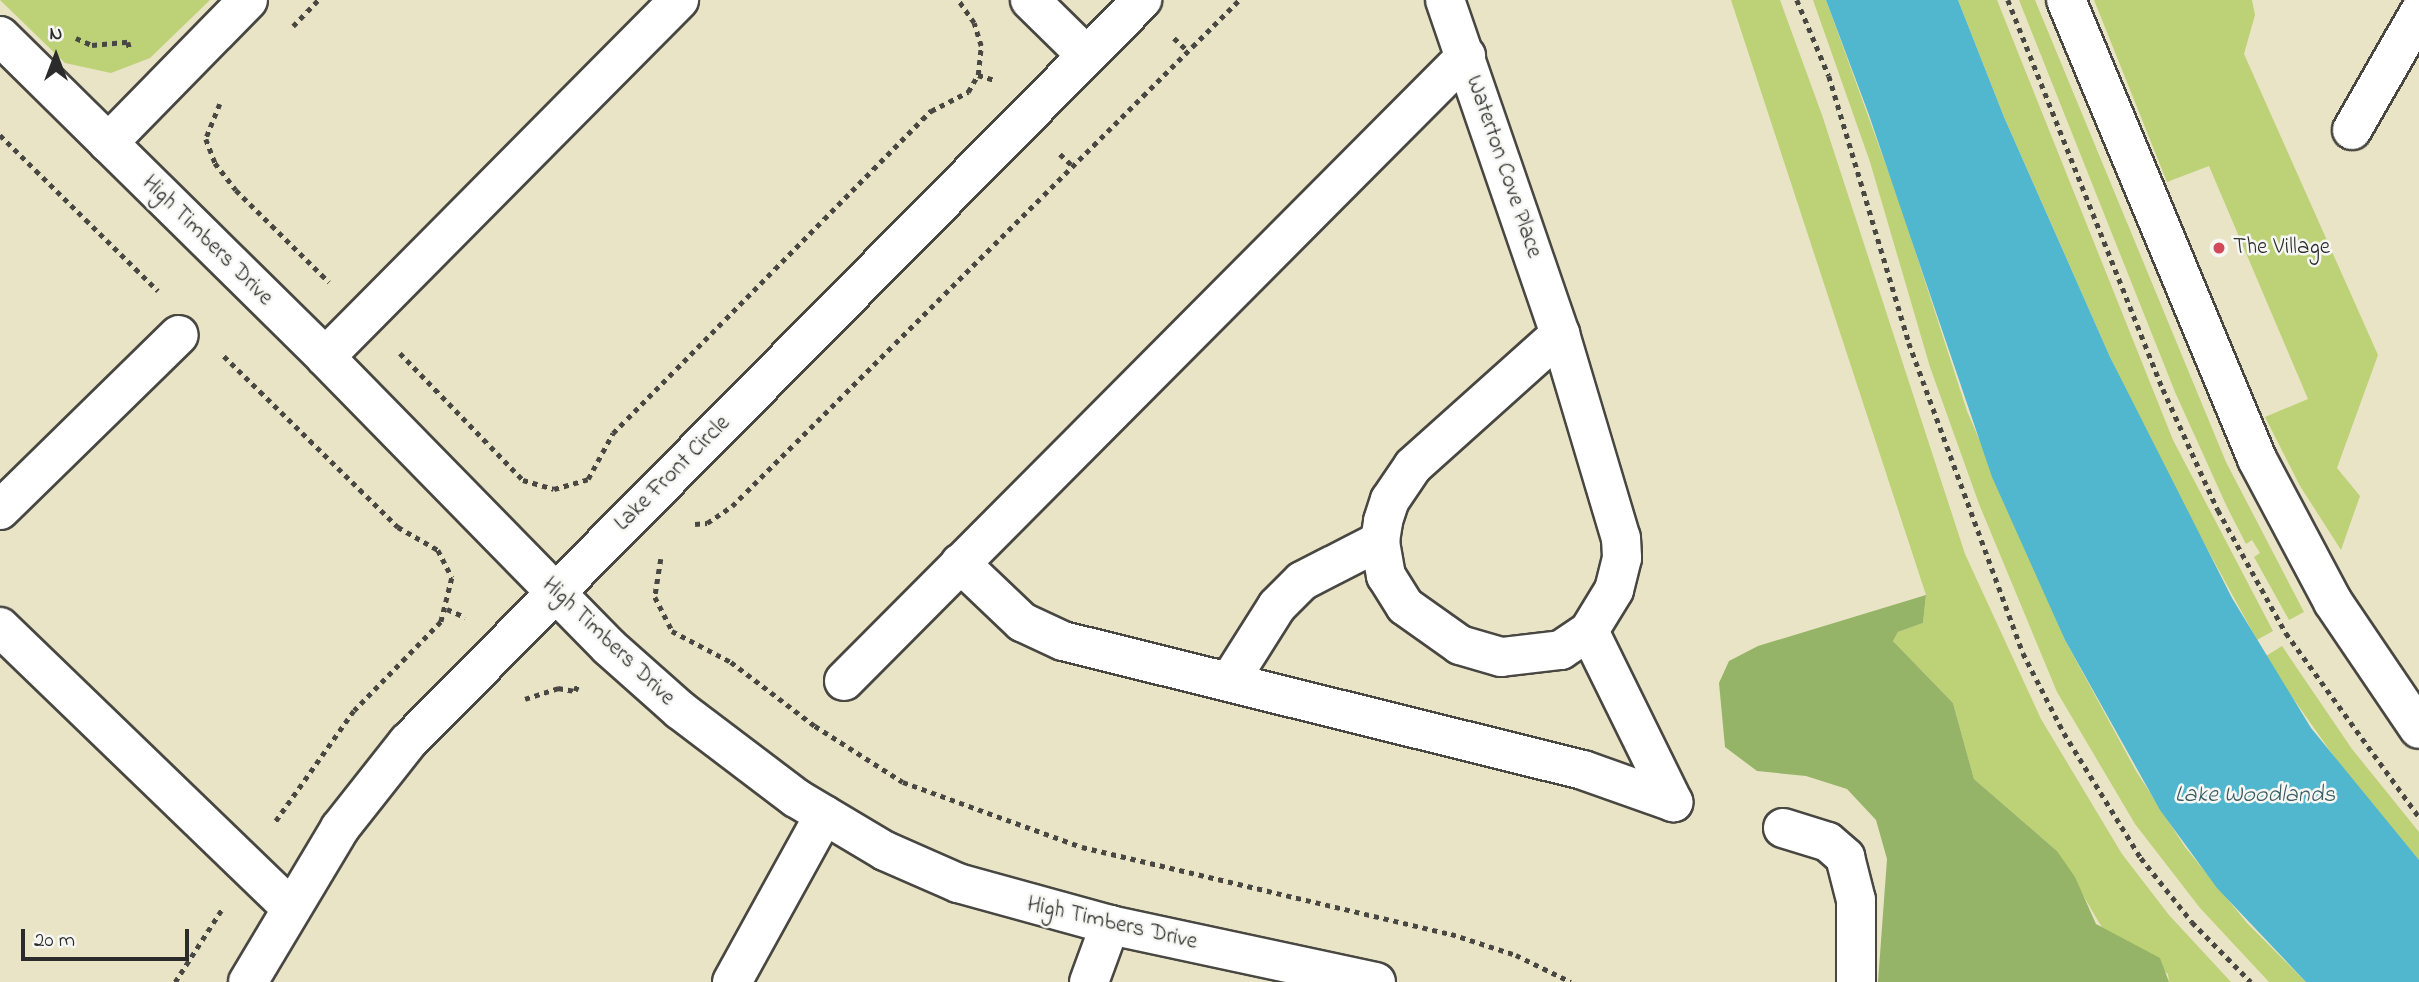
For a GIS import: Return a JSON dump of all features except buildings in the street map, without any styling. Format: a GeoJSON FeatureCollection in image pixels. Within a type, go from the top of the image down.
{"type":"FeatureCollection","features":[{"type":"Feature","properties":{"kind":"street"},"geometry":{"type":"LineString","coordinates":[[108,143],[248,0]]}},
{"type":"Feature","properties":{"kind":"street"},"geometry":{"type":"LineString","coordinates":[[325,357],[679,0]]}},
{"type":"Feature","properties":{"kind":"street"},"geometry":{"type":"LineString","coordinates":[[1030,0],[1086,55]]}},
{"type":"Feature","properties":{"kind":"street","name":"Lake Front Circle"},"geometry":{"type":"LineString","coordinates":[[248,982],[290,907],[369,787],[555,593],[1142,0]]}},
{"type":"Feature","properties":{"kind":"street","name":"Waterton Cove Place"},"geometry":{"type":"LineString","coordinates":[[1445,0],[1560,334],[1621,538],[1622,558],[1614,590],[1589,632],[1561,650],[1521,657],[1501,657],[1460,645],[1405,606],[1386,576],[1380,541],[1390,500],[1413,466],[1560,334]]}},
{"type":"Feature","properties":{"kind":"street"},"geometry":{"type":"LineString","coordinates":[[2066,0],[2257,459],[2333,601],[2419,729]]}},
{"type":"Feature","properties":{"kind":"street"},"geometry":{"type":"LineString","coordinates":[[2352,130],[2419,13]]}},
{"type":"Feature","properties":{"kind":"street","name":"High Timbers Drive"},"geometry":{"type":"LineString","coordinates":[[0,37],[325,357],[609,647],[755,769],[885,851],[958,883],[1110,925],[1248,969],[1376,982]]}},
{"type":"Feature","properties":{"kind":"street"},"geometry":{"type":"LineString","coordinates":[[844,681],[1466,56]]}},
{"type":"Feature","properties":{"kind":"street"},"geometry":{"type":"LineString","coordinates":[[0,510],[174,318]]}},
{"type":"Feature","properties":{"kind":"street"},"geometry":{"type":"LineString","coordinates":[[1229,682],[1289,593],[1316,572],[1380,541]]}},
{"type":"Feature","properties":{"kind":"street"},"geometry":{"type":"LineString","coordinates":[[960,563],[1007,610],[1044,633],[1583,770],[1674,802],[1589,632]]}},
{"type":"Feature","properties":{"kind":"street"},"geometry":{"type":"LineString","coordinates":[[0,627],[290,907]]}},
{"type":"Feature","properties":{"kind":"street"},"geometry":{"type":"LineString","coordinates":[[732,982],[824,815]]}},
{"type":"Feature","properties":{"kind":"street"},"geometry":{"type":"LineString","coordinates":[[1783,828],[1828,842],[1845,857],[1856,900],[1856,982]]}},
{"type":"Feature","properties":{"kind":"street"},"geometry":{"type":"LineString","coordinates":[[1089,982],[1110,925]]}},
{"type":"Feature","properties":{"kind":"path"},"geometry":{"type":"LineString","coordinates":[[290,28],[318,0]]}},
{"type":"Feature","properties":{"kind":"path"},"geometry":{"type":"LineString","coordinates":[[226,94],[207,132],[207,146],[215,163],[236,190],[489,440],[523,480],[554,489],[581,483],[597,470],[613,433],[931,111],[968,92],[978,75],[981,46],[974,23],[958,0]]}},
{"type":"Feature","properties":{"kind":"path"},"geometry":{"type":"LineString","coordinates":[[1797,0],[1829,76],[1909,343],[2023,653],[2064,733],[2141,858],[2192,922],[2251,982]]}},
{"type":"Feature","properties":{"kind":"path"},"geometry":{"type":"LineString","coordinates":[[2008,0],[2081,182]]}},
{"type":"Feature","properties":{"kind":"path"},"geometry":{"type":"LineString","coordinates":[[0,135],[174,318]]}},
{"type":"Feature","properties":{"kind":"path"},"geometry":{"type":"LineString","coordinates":[[175,982],[193,961],[246,866],[341,727],[442,622],[452,578],[438,550],[398,527],[219,351]]}},
{"type":"Feature","properties":{"kind":"path"},"geometry":{"type":"LineString","coordinates":[[520,703],[539,691],[558,688],[575,691],[585,671],[637,617],[658,607]]}},
{"type":"Feature","properties":{"kind":"green space"},"geometry":{"type":"Polygon","coordinates":[[[0,0],[210,0],[150,58],[111,73],[65,63],[0,0]]]}},
{"type":"Feature","properties":{"kind":"green space"},"geometry":{"type":"Polygon","coordinates":[[[1731,0],[1780,0],[1822,115],[1965,554],[2041,719],[2122,854],[2169,915],[2231,982],[2169,982],[2168,974],[2104,931],[2057,851],[1974,779],[1953,703],[1893,641],[1898,632],[1923,623],[1926,595],[1731,0]]]}},
{"type":"Feature","properties":{"kind":"green space"},"geometry":{"type":"Polygon","coordinates":[[[1813,0],[1826,0],[1900,204],[1967,411],[2065,640],[2136,771],[2185,847],[2247,923],[2306,982],[2269,982],[2200,908],[2135,824],[2057,692],[1979,504],[1930,367],[1870,162],[1813,0]]]}},
{"type":"Feature","properties":{"kind":"green space"},"geometry":{"type":"Polygon","coordinates":[[[1958,0],[1997,0],[2173,440],[2273,631],[2257,640],[2168,477],[2110,357],[2004,117],[1958,0]]]}},
{"type":"Feature","properties":{"kind":"green space"},"geometry":{"type":"Polygon","coordinates":[[[2019,0],[2035,0],[2226,462],[2304,612],[2289,620],[2254,557],[2260,553],[2252,540],[2246,544],[2227,507],[2175,392],[2019,0]]]}},
{"type":"Feature","properties":{"kind":"green space"},"geometry":{"type":"Polygon","coordinates":[[[2094,0],[2252,0],[2255,15],[2244,54],[2378,355],[2337,468],[2360,496],[2341,550],[2300,486],[2265,417],[2308,399],[2209,166],[2167,182],[2094,0]]]}},
{"type":"Feature","properties":{"kind":"green space"},"geometry":{"type":"Polygon","coordinates":[[[1926,595],[1923,623],[1898,632],[1893,641],[1953,703],[1974,779],[2057,851],[2075,877],[2096,924],[2160,958],[2169,982],[1878,982],[1887,859],[1876,820],[1847,789],[1806,776],[1757,771],[1725,747],[1719,683],[1729,661],[1758,646],[1926,595]]]}},
{"type":"Feature","properties":{"kind":"green space"},"geometry":{"type":"Polygon","coordinates":[[[2282,646],[2352,749],[2419,832],[2419,860],[2352,782],[2283,684],[2266,656],[2282,646]]]}},
{"type":"Feature","properties":{"kind":"water","name":"Lake Woodlands"},"geometry":{"type":"Polygon","coordinates":[[[1826,0],[1958,0],[2004,117],[2110,357],[2232,598],[2311,728],[2419,860],[2419,982],[2306,982],[2217,888],[2160,810],[2065,640],[1992,477],[1869,115],[1826,0]]]}},
{"type":"Feature","properties":{"kind":"place","name":"The Village"},"geometry":{"type":"Point","coordinates":[2219,248]}}]}
